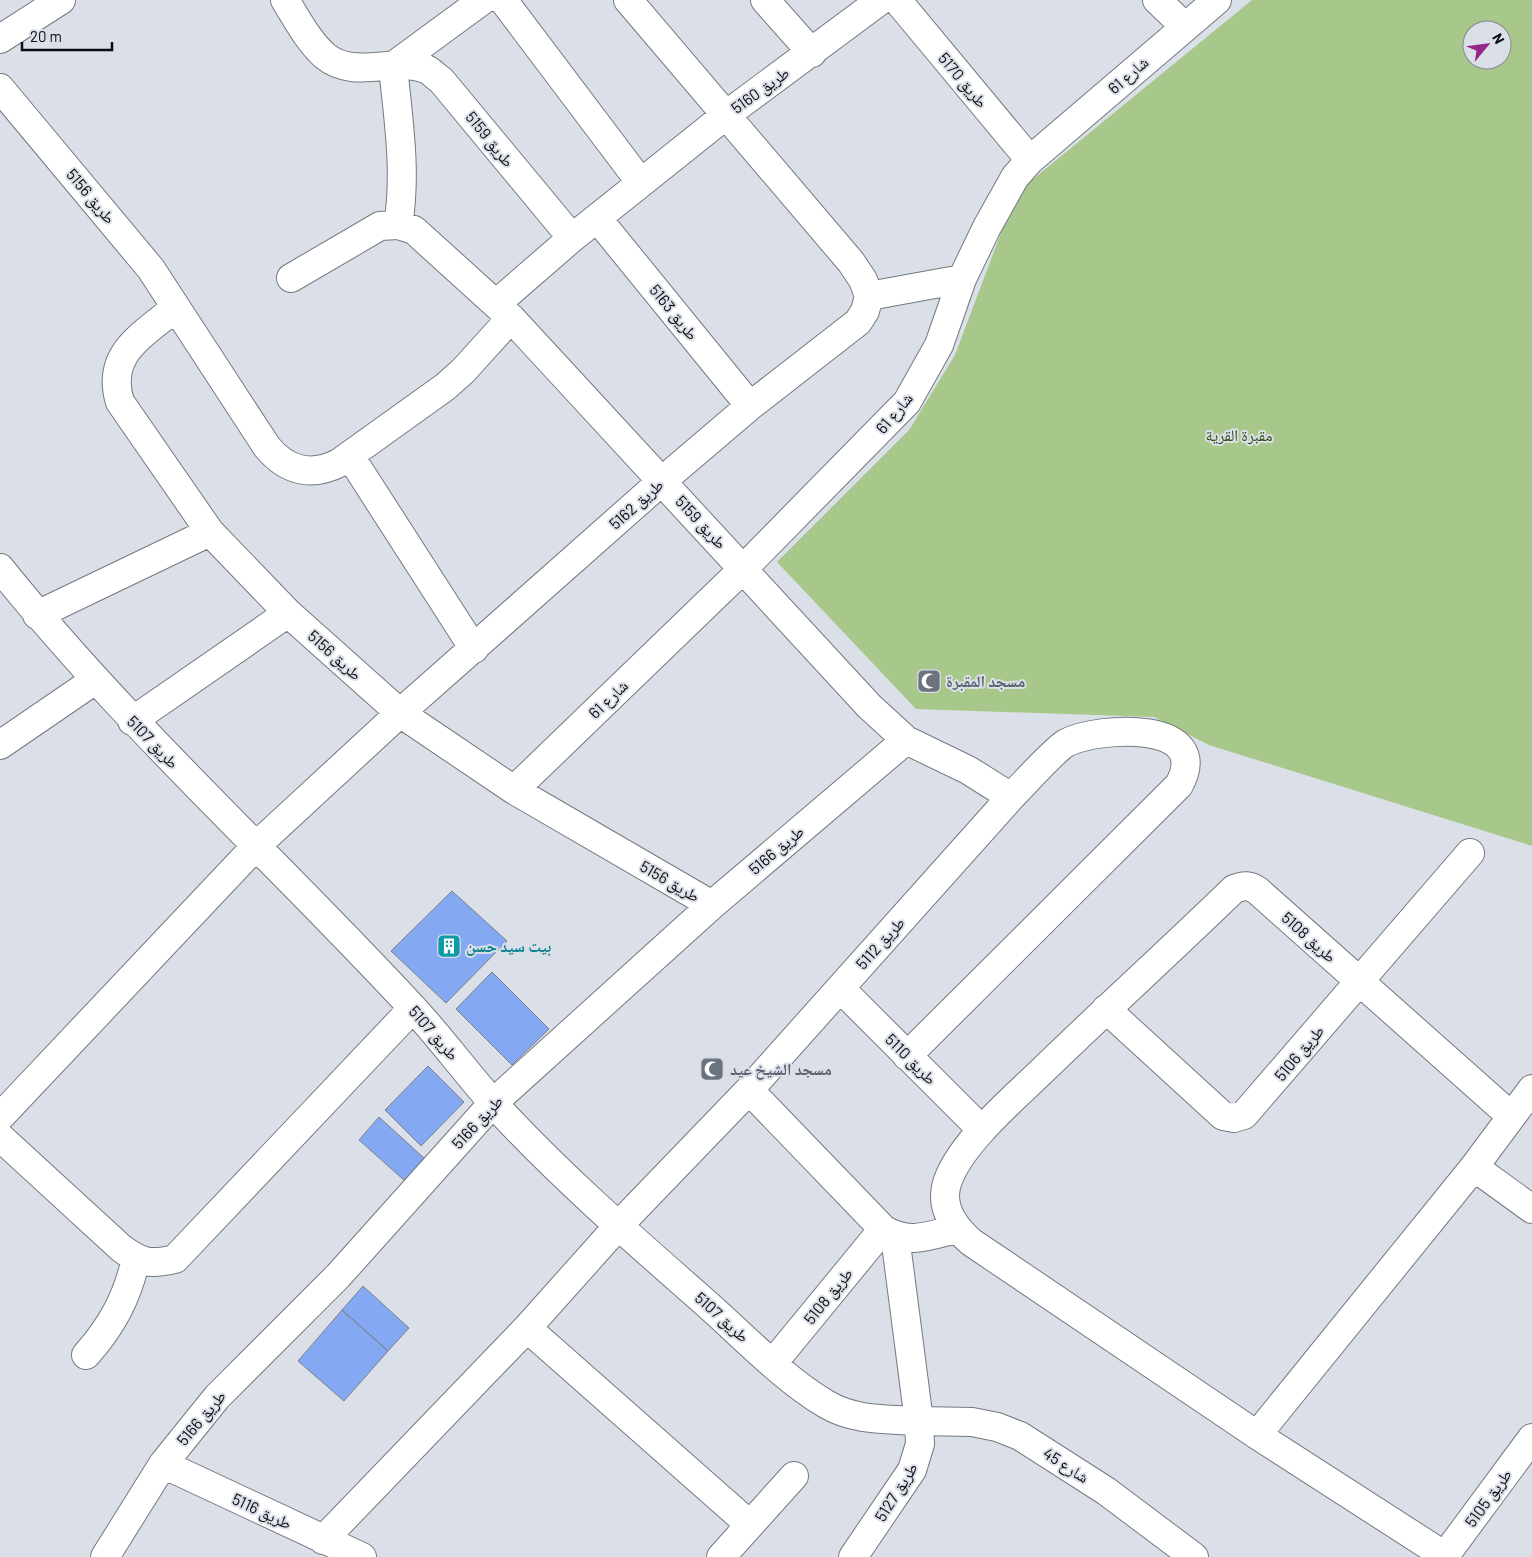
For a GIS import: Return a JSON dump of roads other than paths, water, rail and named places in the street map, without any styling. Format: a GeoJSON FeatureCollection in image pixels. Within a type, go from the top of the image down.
{"type":"FeatureCollection","features":[{"type":"Feature","properties":{"kind":"street"},"geometry":{"type":"LineString","coordinates":[[0,39],[61,0]]}},
{"type":"Feature","properties":{"kind":"street","name":"طريق 5159"},"geometry":{"type":"LineString","coordinates":[[285,0],[308,38],[326,57],[347,67],[410,65],[427,70],[441,80],[572,238]]}},
{"type":"Feature","properties":{"kind":"street"},"geometry":{"type":"LineString","coordinates":[[291,278],[365,233],[380,226],[398,225],[401,204],[401,145],[392,66],[483,0]]}},
{"type":"Feature","properties":{"kind":"street"},"geometry":{"type":"LineString","coordinates":[[503,0],[641,183]]}},
{"type":"Feature","properties":{"kind":"street"},"geometry":{"type":"LineString","coordinates":[[628,0],[850,262],[863,280],[869,296],[962,279]]}},
{"type":"Feature","properties":{"kind":"street"},"geometry":{"type":"LineString","coordinates":[[766,0],[812,53]]}},
{"type":"Feature","properties":{"kind":"street","name":"طريق 5160"},"geometry":{"type":"LineString","coordinates":[[572,238],[726,115],[881,0]]}},
{"type":"Feature","properties":{"kind":"street","name":"طريق 5170"},"geometry":{"type":"LineString","coordinates":[[897,0],[1030,160]]}},
{"type":"Feature","properties":{"kind":"street"},"geometry":{"type":"LineString","coordinates":[[1157,0],[1184,26]]}},
{"type":"Feature","properties":{"kind":"street","name":"شارع 61"},"geometry":{"type":"LineString","coordinates":[[514,790],[744,568],[907,402],[939,345],[962,279],[987,227],[1015,177],[1030,160],[1216,0]]}},
{"type":"Feature","properties":{"kind":"street","name":"طريق 5156"},"geometry":{"type":"LineString","coordinates":[[0,88],[136,250],[276,457],[287,466],[300,470],[326,469],[350,456],[445,387],[463,371],[503,311]]}},
{"type":"Feature","properties":{"kind":"street","name":"طريق 5163"},"geometry":{"type":"LineString","coordinates":[[597,218],[750,406]]}},
{"type":"Feature","properties":{"kind":"street","name":"طريق 5159"},"geometry":{"type":"LineString","coordinates":[[398,225],[414,230],[503,311],[744,568],[869,706],[906,740],[968,770],[1011,797]]}},
{"type":"Feature","properties":{"kind":"street"},"geometry":{"type":"LineString","coordinates":[[503,311],[572,238]]}},
{"type":"Feature","properties":{"kind":"street","name":"طريق 5162"},"geometry":{"type":"LineString","coordinates":[[0,1117],[255,847],[400,713],[662,481],[750,406],[858,322],[865,311],[869,296]]}},
{"type":"Feature","properties":{"kind":"street","name":"طريق 5156"},"geometry":{"type":"LineString","coordinates":[[175,308],[130,346],[121,358],[115,373],[115,388],[120,402],[210,532],[288,614],[400,713],[514,790],[712,905]]}},
{"type":"Feature","properties":{"kind":"street"},"geometry":{"type":"LineString","coordinates":[[350,456],[474,648]]}},
{"type":"Feature","properties":{"kind":"street"},"geometry":{"type":"LineString","coordinates":[[37,615],[210,532]]}},
{"type":"Feature","properties":{"kind":"street","name":"طريق 5107"},"geometry":{"type":"LineString","coordinates":[[0,568],[37,615],[95,680],[413,1008],[516,1128],[619,1225],[773,1363],[822,1402],[847,1414],[860,1417],[919,1421]]}},
{"type":"Feature","properties":{"kind":"street"},"geometry":{"type":"LineString","coordinates":[[132,720],[288,614]]}},
{"type":"Feature","properties":{"kind":"street"},"geometry":{"type":"LineString","coordinates":[[0,745],[95,680]]}},
{"type":"Feature","properties":{"kind":"street","name":"طريق 5112"},"geometry":{"type":"LineString","coordinates":[[323,1540],[527,1328],[619,1225],[749,1090],[1011,797],[1064,744],[1098,733],[1127,732],[1166,737],[1179,744],[1186,757],[1186,772],[1180,785],[907,1056]]}},
{"type":"Feature","properties":{"kind":"street","name":"طريق 5166"},"geometry":{"type":"LineString","coordinates":[[105,1557],[163,1464],[217,1397],[338,1276],[493,1102],[712,905],[906,740]]}},
{"type":"Feature","properties":{"kind":"street","name":"طريق 5106"},"geometry":{"type":"LineString","coordinates":[[1106,1009],[1223,1116],[1234,1118],[1244,1115],[1470,853]]}},
{"type":"Feature","properties":{"kind":"street","name":"طريق 5108"},"geometry":{"type":"LineString","coordinates":[[956,1229],[947,1210],[946,1188],[955,1166],[982,1130],[1106,1009],[1234,889],[1243,886],[1251,886],[1258,891],[1511,1116]]}},
{"type":"Feature","properties":{"kind":"street","name":"طريق 5110"},"geometry":{"type":"LineString","coordinates":[[840,988],[982,1130]]}},
{"type":"Feature","properties":{"kind":"street"},"geometry":{"type":"LineString","coordinates":[[0,1137],[121,1248],[136,1259],[155,1264],[174,1258],[413,1008]]}},
{"type":"Feature","properties":{"kind":"street"},"geometry":{"type":"LineString","coordinates":[[1257,1435],[1474,1167],[1532,1089]]}},
{"type":"Feature","properties":{"kind":"street"},"geometry":{"type":"LineString","coordinates":[[749,1090],[889,1233],[908,1239],[921,1239],[956,1229],[1257,1435],[1445,1557]]}},
{"type":"Feature","properties":{"kind":"street"},"geometry":{"type":"LineString","coordinates":[[1474,1167],[1532,1209]]}},
{"type":"Feature","properties":{"kind":"street","name":"طريق 5108"},"geometry":{"type":"LineString","coordinates":[[773,1363],[889,1233]]}},
{"type":"Feature","properties":{"kind":"street","name":"طريق 5127"},"geometry":{"type":"LineString","coordinates":[[853,1557],[912,1470],[920,1444],[919,1421],[889,1233]]}},
{"type":"Feature","properties":{"kind":"street"},"geometry":{"type":"LineString","coordinates":[[86,1355],[114,1321],[131,1281],[136,1259]]}},
{"type":"Feature","properties":{"kind":"street"},"geometry":{"type":"LineString","coordinates":[[527,1328],[749,1524]]}},
{"type":"Feature","properties":{"kind":"street","name":"شارع 45"},"geometry":{"type":"LineString","coordinates":[[919,1421],[972,1422],[996,1427],[1020,1436],[1106,1491],[1194,1557]]}},
{"type":"Feature","properties":{"kind":"street","name":"طريق 5105"},"geometry":{"type":"LineString","coordinates":[[1445,1557],[1532,1438]]}},
{"type":"Feature","properties":{"kind":"street","name":"طريق 5116"},"geometry":{"type":"LineString","coordinates":[[163,1464],[362,1557]]}},
{"type":"Feature","properties":{"kind":"street"},"geometry":{"type":"LineString","coordinates":[[721,1557],[794,1476]]}},
{"type":"Feature","properties":{"kind":"place","name":"مسجد المقبرة"},"geometry":{"type":"Point","coordinates":[929,681]}},
{"type":"Feature","properties":{"kind":"place","name":"بيت سيد حسن"},"geometry":{"type":"Point","coordinates":[449,946]}},
{"type":"Feature","properties":{"kind":"place","name":"مسجد الشيخ عيد"},"geometry":{"type":"Point","coordinates":[712,1069]}},
{"type":"Feature","properties":{"kind":"park label","name":"مقبرة القرية"},"geometry":{"type":"Point","coordinates":[1239,435]}}]}
